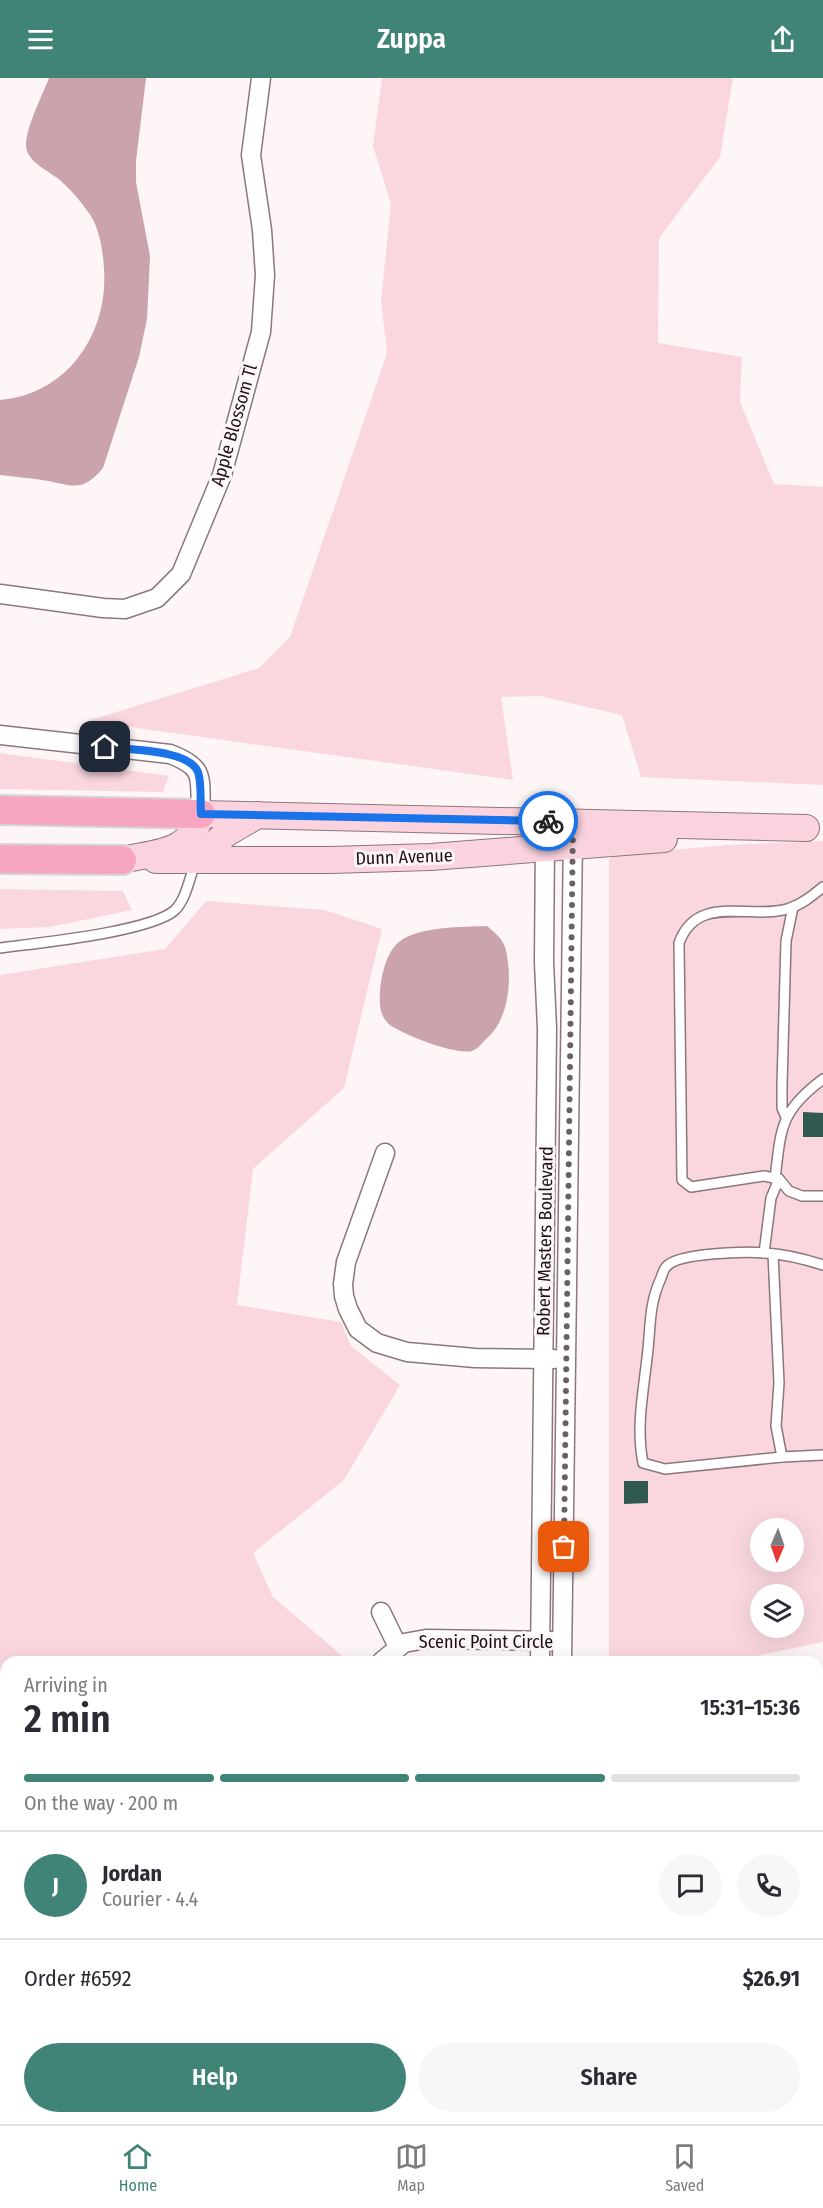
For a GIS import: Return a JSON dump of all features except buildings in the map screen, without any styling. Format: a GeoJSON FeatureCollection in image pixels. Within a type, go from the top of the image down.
{"type":"FeatureCollection","features":[{"type":"Feature","properties":{"kind":"main road","name":"Dunn Avenue"},"geometry":{"type":"LineString","coordinates":[[0,810],[546,821],[573,834]]}},
{"type":"Feature","properties":{"kind":"main road"},"geometry":{"type":"LineString","coordinates":[[122,860],[170,850],[187,841],[196,829],[201,814]]}},
{"type":"Feature","properties":{"kind":"main road"},"geometry":{"type":"LineString","coordinates":[[195,860],[227,833],[258,815]]}},
{"type":"Feature","properties":{"kind":"main road","name":"Dunn Avenue"},"geometry":{"type":"LineString","coordinates":[[0,859],[431,858],[545,849],[573,834],[815,828]]}},
{"type":"Feature","properties":{"kind":"street","name":"Apple Blossom Tl"},"geometry":{"type":"LineString","coordinates":[[0,594],[125,609],[157,598],[181,574],[222,475],[261,332],[265,275],[262,230],[251,155],[261,78]]}},
{"type":"Feature","properties":{"kind":"street"},"geometry":{"type":"LineString","coordinates":[[0,735],[170,754],[190,762],[197,770],[201,814]]}},
{"type":"Feature","properties":{"kind":"street","name":"Robert Masters Boulevard"},"geometry":{"type":"LineString","coordinates":[[540,1656],[547,1029],[544,962],[546,821]]}},
{"type":"Feature","properties":{"kind":"street","name":"Robert Masters Boulevard"},"geometry":{"type":"LineString","coordinates":[[562,1656],[573,834]]}},
{"type":"Feature","properties":{"kind":"street"},"geometry":{"type":"LineString","coordinates":[[385,1153],[346,1262],[344,1296],[358,1329],[377,1343],[406,1352],[475,1358],[566,1359]]}},
{"type":"Feature","properties":{"kind":"street"},"geometry":{"type":"LineString","coordinates":[[381,1612],[398,1647]]}},
{"type":"Feature","properties":{"kind":"street","name":"Scenic Point Circle"},"geometry":{"type":"LineString","coordinates":[[388,1656],[404,1643],[426,1639],[562,1641]]}},
{"type":"Feature","properties":{"kind":"lane"},"geometry":{"type":"LineString","coordinates":[[0,948],[112,931],[160,919],[177,909],[186,890],[195,860]]}},
{"type":"Feature","properties":{"kind":"lane"},"geometry":{"type":"LineString","coordinates":[[823,887],[785,910],[727,910],[707,915],[689,925],[683,931],[679,943],[682,1180],[691,1187],[764,1176],[777,1179],[789,1191],[802,1196],[823,1196]]}},
{"type":"Feature","properties":{"kind":"lane"},"geometry":{"type":"LineString","coordinates":[[786,1117],[782,1108],[782,1085],[786,941],[793,907]]}},
{"type":"Feature","properties":{"kind":"lane"},"geometry":{"type":"LineString","coordinates":[[782,1457],[776,1426],[778,1383],[769,1253],[771,1197],[777,1179],[780,1138],[786,1117],[798,1099],[823,1079],[823,1071]]}},
{"type":"Feature","properties":{"kind":"lane"},"geometry":{"type":"LineString","coordinates":[[823,1265],[769,1253],[681,1257],[667,1266],[655,1290],[649,1318],[648,1356],[641,1401],[639,1443],[643,1463],[665,1469],[823,1455]]}},
{"type":"Feature","properties":{"kind":"shaded area"},"geometry":{"type":"Polygon","coordinates":[[[49,78],[146,78],[136,161],[136,182],[150,256],[147,319],[139,357],[103,468],[90,481],[78,485],[0,475],[0,400],[22,396],[42,388],[74,363],[95,329],[104,290],[102,248],[91,216],[65,185],[31,158],[26,147],[31,122],[49,78]]]}},
{"type":"Feature","properties":{"kind":"shaded area"},"geometry":{"type":"Polygon","coordinates":[[[382,78],[733,78],[720,157],[659,238],[658,343],[742,357],[740,402],[774,484],[823,487],[823,785],[641,777],[622,715],[540,696],[501,697],[513,780],[87,721],[259,668],[290,637],[387,353],[381,301],[391,204],[373,146],[382,78]]]}},
{"type":"Feature","properties":{"kind":"shaded area"},"geometry":{"type":"Polygon","coordinates":[[[0,753],[169,776],[163,792],[0,789],[0,753]]]}},
{"type":"Feature","properties":{"kind":"shaded area"},"geometry":{"type":"Polygon","coordinates":[[[823,841],[823,1642],[756,1656],[609,1656],[609,859],[616,855],[727,845],[823,841]]]}},
{"type":"Feature","properties":{"kind":"shaded area"},"geometry":{"type":"Polygon","coordinates":[[[0,889],[123,891],[132,910],[50,927],[0,929],[0,889]]]}},
{"type":"Feature","properties":{"kind":"shaded area"},"geometry":{"type":"Polygon","coordinates":[[[206,901],[325,910],[382,929],[344,1088],[253,1169],[237,1305],[341,1322],[351,1346],[400,1385],[344,1480],[253,1553],[273,1597],[342,1656],[0,1656],[0,975],[165,949],[206,901]]]}},
{"type":"Feature","properties":{"kind":"shaded area"},"geometry":{"type":"Polygon","coordinates":[[[487,926],[500,938],[505,947],[509,984],[500,1021],[476,1049],[464,1051],[442,1047],[406,1034],[387,1022],[382,1014],[380,997],[385,965],[394,946],[407,937],[429,930],[487,926]]]}},
{"type":"Feature","properties":{"kind":"way so far"},"geometry":{"type":"LineString","coordinates":[[548,821],[573,822],[564,1547]]}},
{"type":"Feature","properties":{"kind":"route"},"geometry":{"type":"LineString","coordinates":[[105,747],[170,754],[190,762],[197,770],[200,779],[201,814],[548,821]]}}]}
